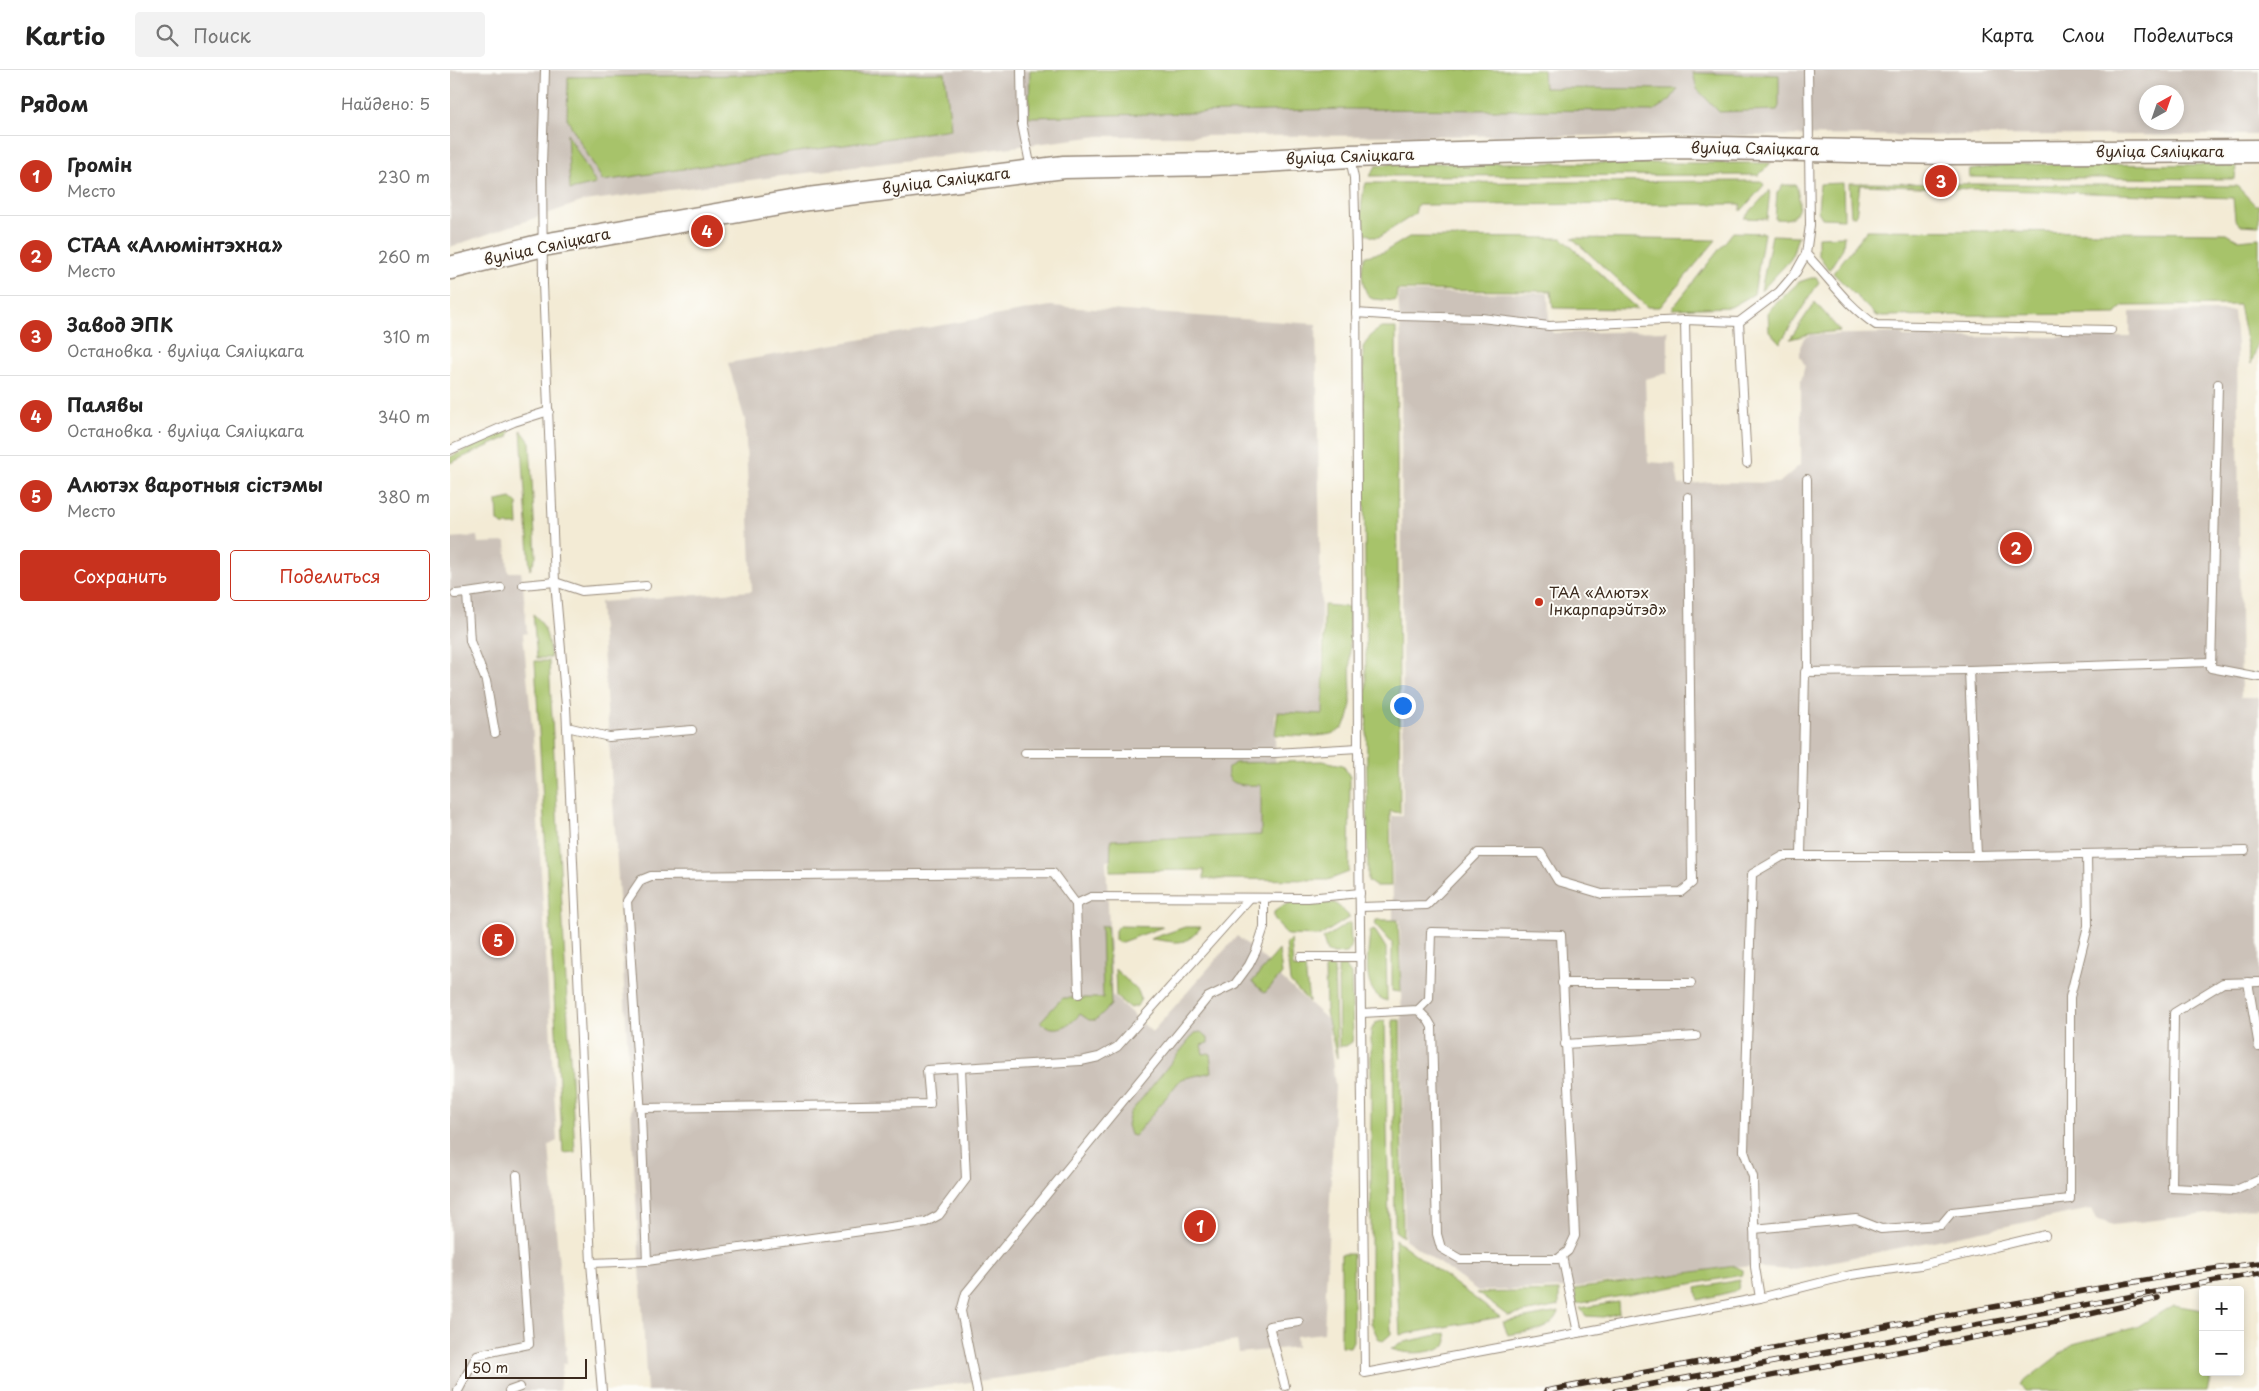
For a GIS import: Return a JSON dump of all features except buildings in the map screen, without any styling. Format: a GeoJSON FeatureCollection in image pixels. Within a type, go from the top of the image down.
{"type":"FeatureCollection","features":[{"type":"Feature","properties":{"kind":"main road","name":"вуліца Сяліцкага"},"geometry":{"type":"LineString","coordinates":[[450,268],[543,245],[844,193],[1064,167],[1210,164],[1350,156],[1677,147],[1944,153],[2259,151]]}},
{"type":"Feature","properties":{"kind":"lane"},"geometry":{"type":"LineString","coordinates":[[545,70],[542,165],[543,284],[550,411],[555,582],[567,727],[592,1263],[602,1391]]}},
{"type":"Feature","properties":{"kind":"lane"},"geometry":{"type":"LineString","coordinates":[[1021,70],[1022,124],[1031,171]]}},
{"type":"Feature","properties":{"kind":"lane"},"geometry":{"type":"LineString","coordinates":[[1356,313],[1481,318],[1550,326],[1684,320],[1739,322],[1779,292],[1796,272],[1806,254],[1810,225],[1808,70]]}},
{"type":"Feature","properties":{"kind":"lane"},"geometry":{"type":"LineString","coordinates":[[1350,156],[1354,178],[1356,313],[1358,748],[1365,1373],[1760,1298],[1851,1275],[1921,1265],[2044,1236]]}},
{"type":"Feature","properties":{"kind":"lane"},"geometry":{"type":"LineString","coordinates":[[1806,254],[1843,298],[1860,314],[1876,325],[2111,330]]}},
{"type":"Feature","properties":{"kind":"lane"},"geometry":{"type":"LineString","coordinates":[[1684,320],[1688,479]]}},
{"type":"Feature","properties":{"kind":"lane"},"geometry":{"type":"LineString","coordinates":[[1739,322],[1747,463]]}},
{"type":"Feature","properties":{"kind":"lane"},"geometry":{"type":"LineString","coordinates":[[2218,384],[2211,668],[2259,677]]}},
{"type":"Feature","properties":{"kind":"lane"},"geometry":{"type":"LineString","coordinates":[[450,450],[514,422],[550,411]]}},
{"type":"Feature","properties":{"kind":"lane"},"geometry":{"type":"LineString","coordinates":[[1807,479],[1808,672]]}},
{"type":"Feature","properties":{"kind":"lane"},"geometry":{"type":"LineString","coordinates":[[1360,907],[1427,905],[1478,853],[1541,853],[1558,881],[1602,894],[1681,892],[1692,883],[1688,497]]}},
{"type":"Feature","properties":{"kind":"lane"},"geometry":{"type":"LineString","coordinates":[[523,584],[555,582],[582,591],[646,586]]}},
{"type":"Feature","properties":{"kind":"lane"},"geometry":{"type":"LineString","coordinates":[[455,594],[501,588]]}},
{"type":"Feature","properties":{"kind":"lane"},"geometry":{"type":"LineString","coordinates":[[467,593],[470,641],[486,681],[495,733]]}},
{"type":"Feature","properties":{"kind":"lane"},"geometry":{"type":"LineString","coordinates":[[1801,856],[1805,672],[1969,670],[2211,662]]}},
{"type":"Feature","properties":{"kind":"lane"},"geometry":{"type":"LineString","coordinates":[[1969,670],[1977,856]]}},
{"type":"Feature","properties":{"kind":"lane"},"geometry":{"type":"LineString","coordinates":[[567,727],[609,737],[692,730]]}},
{"type":"Feature","properties":{"kind":"lane"},"geometry":{"type":"LineString","coordinates":[[1025,753],[1275,753],[1358,748]]}},
{"type":"Feature","properties":{"kind":"lane"},"geometry":{"type":"LineString","coordinates":[[1760,1298],[1755,1267],[1753,1177],[1744,1152],[1752,874],[1782,856],[1977,856],[2245,851]]}},
{"type":"Feature","properties":{"kind":"lane"},"geometry":{"type":"LineString","coordinates":[[1754,1229],[1856,1219],[1881,1229],[1941,1225],[1952,1212],[2070,1199],[2070,997],[2088,926],[2087,854]]}},
{"type":"Feature","properties":{"kind":"lane"},"geometry":{"type":"LineString","coordinates":[[647,1261],[641,1108],[627,901],[641,880],[651,876],[1053,873],[1076,904],[1079,994]]}},
{"type":"Feature","properties":{"kind":"lane"},"geometry":{"type":"LineString","coordinates":[[1076,904],[1091,897],[1249,899],[1308,898],[1360,893]]}},
{"type":"Feature","properties":{"kind":"lane"},"geometry":{"type":"LineString","coordinates":[[977,1391],[962,1311],[966,1293],[1202,1003],[1208,997],[1235,984],[1249,965],[1256,951],[1264,926],[1264,898]]}},
{"type":"Feature","properties":{"kind":"lane"},"geometry":{"type":"LineString","coordinates":[[641,1108],[930,1104],[927,1070],[1080,1061],[1099,1057],[1117,1047],[1249,899]]}},
{"type":"Feature","properties":{"kind":"lane"},"geometry":{"type":"LineString","coordinates":[[1362,1013],[1418,1010],[1429,998],[1431,932],[1561,936],[1575,1236],[1568,1251],[1558,1259],[1460,1260],[1441,1248],[1437,1234],[1432,1027],[1418,1010]]}},
{"type":"Feature","properties":{"kind":"lane"},"geometry":{"type":"LineString","coordinates":[[1301,957],[1361,957]]}},
{"type":"Feature","properties":{"kind":"lane"},"geometry":{"type":"LineString","coordinates":[[2248,982],[2259,1049]]}},
{"type":"Feature","properties":{"kind":"lane"},"geometry":{"type":"LineString","coordinates":[[2259,982],[2223,983],[2174,1013],[2172,1188],[2234,1191],[2259,1180]]}},
{"type":"Feature","properties":{"kind":"lane"},"geometry":{"type":"LineString","coordinates":[[1562,983],[1691,983]]}},
{"type":"Feature","properties":{"kind":"lane"},"geometry":{"type":"LineString","coordinates":[[1565,1044],[1696,1036]]}},
{"type":"Feature","properties":{"kind":"lane"},"geometry":{"type":"LineString","coordinates":[[592,1263],[647,1261],[926,1222],[939,1216],[966,1180],[961,1068]]}},
{"type":"Feature","properties":{"kind":"lane"},"geometry":{"type":"LineString","coordinates":[[458,1391],[477,1355],[529,1344],[517,1175]]}},
{"type":"Feature","properties":{"kind":"lane"},"geometry":{"type":"LineString","coordinates":[[1562,1256],[1578,1333]]}},
{"type":"Feature","properties":{"kind":"lane"},"geometry":{"type":"LineString","coordinates":[[1285,1386],[1270,1326],[1299,1322]]}},
{"type":"Feature","properties":{"kind":"lane"},"geometry":{"type":"LineString","coordinates":[[509,1391],[520,1387]]}},
{"type":"Feature","properties":{"kind":"shaded area"},"geometry":{"type":"Polygon","coordinates":[[[450,70],[2259,70],[2259,135],[1099,136],[584,201],[450,247],[450,70]]]}},
{"type":"Feature","properties":{"kind":"shaded area"},"geometry":{"type":"Polygon","coordinates":[[[1398,292],[1548,293],[1549,326],[1553,333],[1668,331],[1668,373],[1645,379],[1648,462],[1675,464],[1679,485],[1709,482],[1779,483],[1801,464],[1801,381],[1805,365],[1800,357],[1800,347],[1804,338],[1812,335],[1902,333],[1903,337],[2130,337],[2130,312],[2234,311],[2237,346],[2241,697],[2259,697],[2259,1208],[2113,1225],[2096,1219],[2091,1209],[1790,1270],[1735,1266],[1568,1288],[1478,1291],[1405,1239],[1400,920],[1393,920],[1392,816],[1403,816],[1401,341],[1398,292]]]}},
{"type":"Feature","properties":{"kind":"shaded area"},"geometry":{"type":"Polygon","coordinates":[[[1050,306],[1316,324],[1323,714],[1275,712],[1276,859],[1106,860],[1112,995],[1152,1032],[1237,936],[1280,972],[1281,978],[1328,1020],[1335,1087],[1324,1333],[1296,1336],[1297,1347],[1239,1353],[1237,1341],[1037,1373],[901,1391],[647,1391],[617,862],[600,602],[752,591],[745,420],[728,363],[1050,306]]]}},
{"type":"Feature","properties":{"kind":"shaded area"},"geometry":{"type":"Polygon","coordinates":[[[477,536],[478,543],[506,542],[508,572],[521,572],[523,585],[527,633],[523,634],[533,737],[557,1141],[549,1145],[567,1363],[563,1364],[559,1391],[450,1391],[450,538],[477,536]]]}},
{"type":"Feature","properties":{"kind":"green space"},"geometry":{"type":"Polygon","coordinates":[[[1030,70],[1543,70],[1544,88],[1678,89],[1670,100],[1653,111],[1349,109],[1029,117],[1030,70]]]}},
{"type":"Feature","properties":{"kind":"green space"},"geometry":{"type":"Polygon","coordinates":[[[945,73],[951,129],[603,181],[567,119],[568,77],[945,73]]]}},
{"type":"Feature","properties":{"kind":"green space"},"geometry":{"type":"Polygon","coordinates":[[[1693,73],[1779,75],[1779,106],[1777,110],[1719,112],[1697,89],[1693,73]]]}},
{"type":"Feature","properties":{"kind":"green space"},"geometry":{"type":"Polygon","coordinates":[[[567,133],[596,184],[570,190],[567,133]]]}},
{"type":"Feature","properties":{"kind":"green space"},"geometry":{"type":"Polygon","coordinates":[[[1393,163],[1771,163],[1759,175],[1370,176],[1376,166],[1393,163]]]}},
{"type":"Feature","properties":{"kind":"green space"},"geometry":{"type":"Polygon","coordinates":[[[2012,164],[2236,165],[2235,179],[1969,177],[1970,170],[2012,164]]]}},
{"type":"Feature","properties":{"kind":"green space"},"geometry":{"type":"Polygon","coordinates":[[[1761,181],[1764,185],[1741,211],[1741,204],[1417,205],[1415,214],[1379,237],[1373,237],[1365,233],[1361,214],[1366,183],[1761,181]]]}},
{"type":"Feature","properties":{"kind":"green space"},"geometry":{"type":"Polygon","coordinates":[[[1843,183],[1844,219],[1822,218],[1818,211],[1820,184],[1843,183]]]}},
{"type":"Feature","properties":{"kind":"green space"},"geometry":{"type":"Polygon","coordinates":[[[1849,183],[2237,186],[2255,205],[2259,205],[2259,226],[2240,225],[2235,219],[2233,198],[1860,185],[1856,216],[1851,216],[1849,183]]]}},
{"type":"Feature","properties":{"kind":"green space"},"geometry":{"type":"Polygon","coordinates":[[[1783,185],[1796,185],[1799,200],[1798,211],[1790,218],[1775,219],[1777,193],[1783,185]]]}},
{"type":"Feature","properties":{"kind":"green space"},"geometry":{"type":"Polygon","coordinates":[[[1770,190],[1767,219],[1744,218],[1770,190]]]}},
{"type":"Feature","properties":{"kind":"green space"},"geometry":{"type":"Polygon","coordinates":[[[1867,230],[2227,233],[2239,240],[2259,238],[2259,340],[2251,364],[2239,305],[2123,306],[2116,314],[1876,316],[1833,273],[1867,230]]]}},
{"type":"Feature","properties":{"kind":"green space"},"geometry":{"type":"Polygon","coordinates":[[[1733,232],[1764,233],[1754,294],[1731,307],[1672,309],[1733,232]]]}},
{"type":"Feature","properties":{"kind":"green space"},"geometry":{"type":"Polygon","coordinates":[[[1772,235],[1798,236],[1791,259],[1761,291],[1772,235]]]}},
{"type":"Feature","properties":{"kind":"green space"},"geometry":{"type":"Polygon","coordinates":[[[1844,236],[1843,248],[1829,270],[1818,254],[1818,237],[1844,236]]]}},
{"type":"Feature","properties":{"kind":"green space"},"geometry":{"type":"Polygon","coordinates":[[[1409,237],[1562,238],[1638,309],[1553,308],[1551,291],[1397,290],[1396,301],[1369,297],[1362,276],[1366,256],[1384,252],[1409,237]]]}},
{"type":"Feature","properties":{"kind":"green space"},"geometry":{"type":"Polygon","coordinates":[[[1572,238],[1716,240],[1660,307],[1647,307],[1572,238]]]}},
{"type":"Feature","properties":{"kind":"green space"},"geometry":{"type":"Polygon","coordinates":[[[1816,278],[1819,282],[1780,343],[1769,331],[1768,311],[1799,282],[1816,278]]]}},
{"type":"Feature","properties":{"kind":"green space"},"geometry":{"type":"Polygon","coordinates":[[[1815,302],[1840,331],[1810,334],[1790,339],[1815,302]]]}},
{"type":"Feature","properties":{"kind":"green space"},"geometry":{"type":"Polygon","coordinates":[[[1381,328],[1396,328],[1400,813],[1390,811],[1391,886],[1375,886],[1368,881],[1363,347],[1372,334],[1381,328]]]}},
{"type":"Feature","properties":{"kind":"green space"},"geometry":{"type":"Polygon","coordinates":[[[510,430],[508,437],[450,463],[450,457],[510,430]]]}},
{"type":"Feature","properties":{"kind":"green space"},"geometry":{"type":"Polygon","coordinates":[[[521,430],[530,442],[536,556],[530,570],[521,430]]]}},
{"type":"Feature","properties":{"kind":"green space"},"geometry":{"type":"Polygon","coordinates":[[[511,498],[517,503],[518,525],[502,525],[498,521],[497,501],[511,498]]]}},
{"type":"Feature","properties":{"kind":"green space"},"geometry":{"type":"Polygon","coordinates":[[[1324,605],[1349,607],[1351,703],[1346,724],[1339,731],[1331,734],[1312,736],[1275,735],[1278,712],[1323,714],[1324,605]]]}},
{"type":"Feature","properties":{"kind":"green space"},"geometry":{"type":"Polygon","coordinates":[[[533,614],[544,628],[551,658],[537,658],[533,614]]]}},
{"type":"Feature","properties":{"kind":"green space"},"geometry":{"type":"Polygon","coordinates":[[[535,661],[549,661],[575,1152],[563,1153],[535,661]]]}},
{"type":"Feature","properties":{"kind":"green space"},"geometry":{"type":"Polygon","coordinates":[[[1323,761],[1343,765],[1350,777],[1349,872],[1328,880],[1204,879],[1204,870],[1110,871],[1111,840],[1261,835],[1261,785],[1238,784],[1230,779],[1228,768],[1235,763],[1323,761]]]}},
{"type":"Feature","properties":{"kind":"green space"},"geometry":{"type":"Polygon","coordinates":[[[1290,903],[1335,903],[1350,917],[1320,936],[1287,935],[1274,918],[1274,912],[1290,903]]]}},
{"type":"Feature","properties":{"kind":"green space"},"geometry":{"type":"Polygon","coordinates":[[[1376,920],[1398,920],[1401,992],[1392,991],[1392,943],[1375,924],[1376,920]]]}},
{"type":"Feature","properties":{"kind":"green space"},"geometry":{"type":"Polygon","coordinates":[[[1350,922],[1351,947],[1347,953],[1334,954],[1327,952],[1323,939],[1350,922]]]}},
{"type":"Feature","properties":{"kind":"green space"},"geometry":{"type":"Polygon","coordinates":[[[1101,926],[1107,926],[1111,1005],[1096,1020],[1089,1020],[1080,1014],[1071,1022],[1061,1027],[1051,1028],[1045,1026],[1040,1022],[1062,998],[1103,998],[1101,926]]]}},
{"type":"Feature","properties":{"kind":"green space"},"geometry":{"type":"Polygon","coordinates":[[[1119,926],[1163,927],[1119,943],[1115,940],[1115,930],[1119,926]]]}},
{"type":"Feature","properties":{"kind":"green space"},"geometry":{"type":"Polygon","coordinates":[[[1185,927],[1201,927],[1195,934],[1184,941],[1173,942],[1150,939],[1185,927]]]}},
{"type":"Feature","properties":{"kind":"green space"},"geometry":{"type":"Polygon","coordinates":[[[1374,929],[1386,948],[1387,1001],[1378,996],[1372,989],[1369,981],[1370,931],[1374,929]]]}},
{"type":"Feature","properties":{"kind":"green space"},"geometry":{"type":"Polygon","coordinates":[[[1291,940],[1293,967],[1305,968],[1309,1002],[1290,982],[1286,943],[1291,940]]]}},
{"type":"Feature","properties":{"kind":"green space"},"geometry":{"type":"Polygon","coordinates":[[[1279,950],[1282,974],[1265,993],[1252,982],[1279,950]]]}},
{"type":"Feature","properties":{"kind":"green space"},"geometry":{"type":"Polygon","coordinates":[[[1338,966],[1345,966],[1351,974],[1353,1033],[1352,1042],[1346,1046],[1339,1046],[1338,966]]]}},
{"type":"Feature","properties":{"kind":"green space"},"geometry":{"type":"Polygon","coordinates":[[[1325,967],[1334,967],[1337,1058],[1326,1012],[1325,967]]]}},
{"type":"Feature","properties":{"kind":"green space"},"geometry":{"type":"Polygon","coordinates":[[[1115,969],[1138,991],[1141,999],[1137,1006],[1130,1008],[1116,997],[1115,969]]]}},
{"type":"Feature","properties":{"kind":"green space"},"geometry":{"type":"Polygon","coordinates":[[[1385,1020],[1391,1334],[1383,1341],[1378,1338],[1371,1323],[1371,1031],[1375,1023],[1385,1020]]]}},
{"type":"Feature","properties":{"kind":"green space"},"geometry":{"type":"Polygon","coordinates":[[[1393,1020],[1400,1020],[1403,1237],[1395,1231],[1393,1020]]]}},
{"type":"Feature","properties":{"kind":"green space"},"geometry":{"type":"Polygon","coordinates":[[[1201,1032],[1208,1038],[1208,1043],[1201,1045],[1203,1054],[1210,1053],[1212,1072],[1181,1079],[1137,1133],[1134,1136],[1130,1135],[1127,1125],[1130,1113],[1195,1033],[1201,1032]]]}},
{"type":"Feature","properties":{"kind":"green space"},"geometry":{"type":"Polygon","coordinates":[[[1395,1239],[1500,1317],[1400,1335],[1395,1239]]]}},
{"type":"Feature","properties":{"kind":"green space"},"geometry":{"type":"Polygon","coordinates":[[[1341,1254],[1353,1254],[1353,1341],[1350,1347],[1341,1346],[1341,1254]]]}},
{"type":"Feature","properties":{"kind":"green space"},"geometry":{"type":"Polygon","coordinates":[[[1735,1266],[1742,1270],[1742,1275],[1576,1304],[1575,1289],[1735,1266]]]}},
{"type":"Feature","properties":{"kind":"green space"},"geometry":{"type":"Polygon","coordinates":[[[1740,1280],[1738,1289],[1735,1291],[1698,1300],[1696,1288],[1740,1280]]]}},
{"type":"Feature","properties":{"kind":"green space"},"geometry":{"type":"Polygon","coordinates":[[[1559,1291],[1559,1306],[1508,1316],[1477,1293],[1559,1291]]]}},
{"type":"Feature","properties":{"kind":"green space"},"geometry":{"type":"Polygon","coordinates":[[[1618,1302],[1619,1313],[1603,1317],[1586,1316],[1580,1308],[1618,1302]]]}},
{"type":"Feature","properties":{"kind":"green space"},"geometry":{"type":"Polygon","coordinates":[[[2173,1305],[2199,1309],[2199,1376],[2211,1376],[2207,1391],[2026,1391],[2021,1384],[2073,1344],[2137,1327],[2173,1305]]]}},
{"type":"Feature","properties":{"kind":"green space"},"geometry":{"type":"Polygon","coordinates":[[[1559,1312],[1550,1324],[1530,1332],[1508,1335],[1503,1322],[1559,1312]]]}},
{"type":"Feature","properties":{"kind":"green space"},"geometry":{"type":"Polygon","coordinates":[[[1446,1333],[1447,1341],[1445,1346],[1432,1351],[1411,1353],[1391,1349],[1400,1343],[1446,1333]]]}},
{"type":"Feature","properties":{"kind":"railway"},"geometry":{"type":"LineString","coordinates":[[1546,1391],[1959,1313],[2191,1272],[2259,1263]]}},
{"type":"Feature","properties":{"kind":"railway"},"geometry":{"type":"LineString","coordinates":[[1615,1391],[2259,1273]]}},
{"type":"Feature","properties":{"kind":"railway"},"geometry":{"type":"LineString","coordinates":[[1691,1391],[2056,1322],[2158,1298]]}},
{"type":"Feature","properties":{"kind":"place","name":"Завод ЭПК"},"geometry":{"type":"Point","coordinates":[1941,181]}},
{"type":"Feature","properties":{"kind":"place","name":"Палявы"},"geometry":{"type":"Point","coordinates":[707,231]}},
{"type":"Feature","properties":{"kind":"place","name":"СТАА «Алюмінтэхна»"},"geometry":{"type":"Point","coordinates":[2016,548]}},
{"type":"Feature","properties":{"kind":"place","name":"ТАА «Алютэх Інкарпарэйтэд»"},"geometry":{"type":"Point","coordinates":[1539,602]}},
{"type":"Feature","properties":{"kind":"place","name":"Алютэх варотныя сістэмы"},"geometry":{"type":"Point","coordinates":[498,940]}},
{"type":"Feature","properties":{"kind":"place","name":"Громін"},"geometry":{"type":"Point","coordinates":[1200,1226]}}]}
